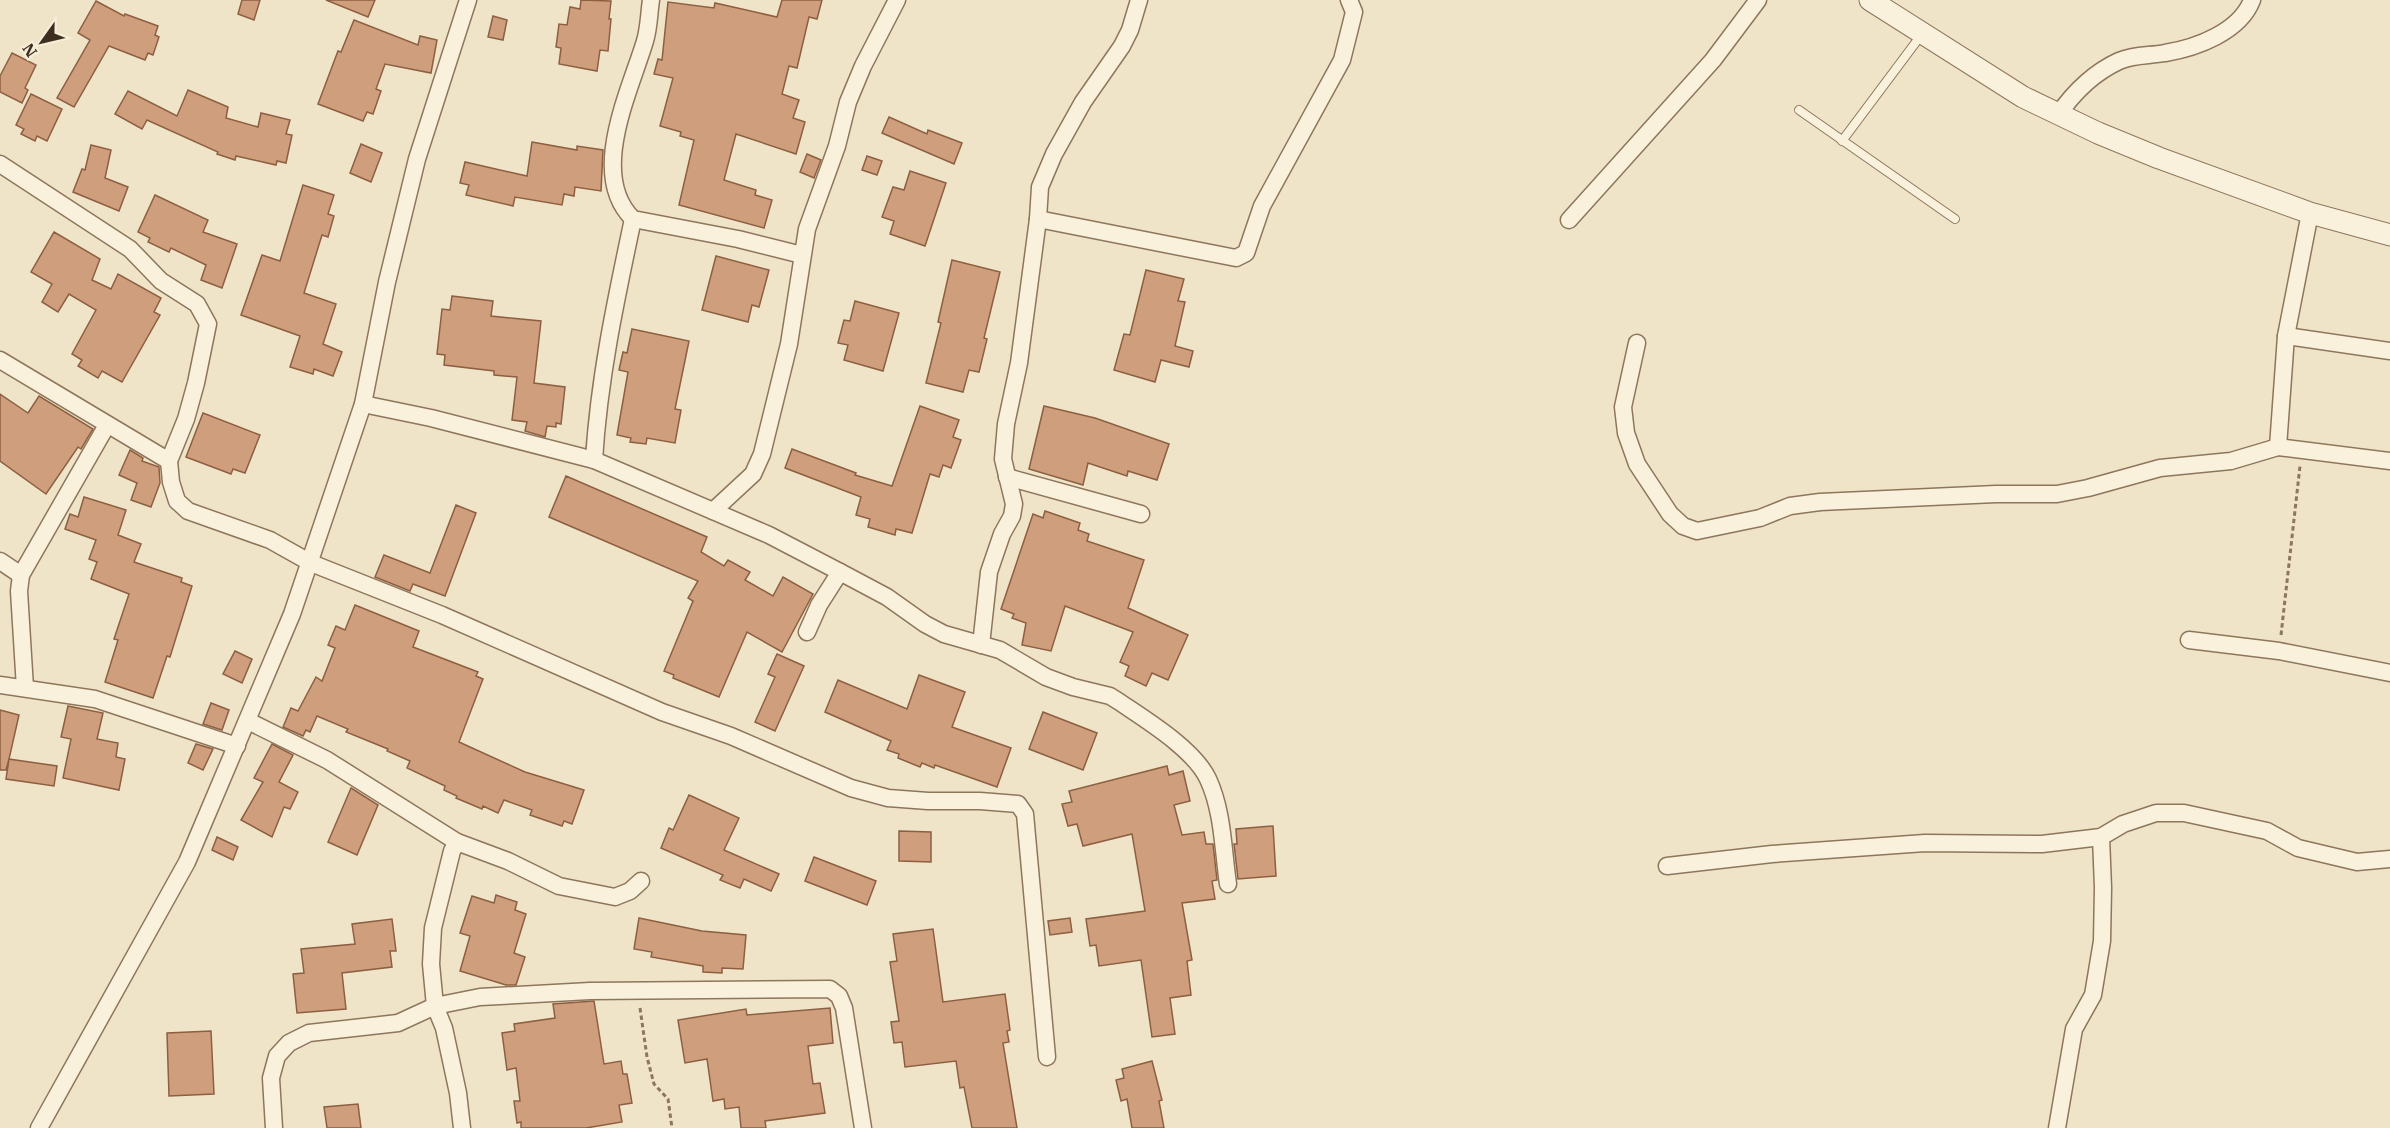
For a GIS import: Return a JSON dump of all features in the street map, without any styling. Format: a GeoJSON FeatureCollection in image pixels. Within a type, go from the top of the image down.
{"type":"FeatureCollection","features":[{"type":"Feature","properties":{"kind":"street"},"geometry":{"type":"LineString","coordinates":[[39,1128],[187,862],[292,614],[363,404],[387,282],[414,170],[468,0]]}},
{"type":"Feature","properties":{"kind":"street"},"geometry":{"type":"LineString","coordinates":[[651,0],[646,38],[618,123],[614,154],[615,177],[619,199],[624,210],[633,219],[738,239],[802,255]]}},
{"type":"Feature","properties":{"kind":"street"},"geometry":{"type":"LineString","coordinates":[[713,511],[753,474],[762,454],[789,344],[807,229],[837,146],[848,102],[863,66],[897,0]]}},
{"type":"Feature","properties":{"kind":"street"},"geometry":{"type":"LineString","coordinates":[[981,645],[989,572],[1002,534],[1012,516],[1014,504],[1003,459],[1006,424],[1019,363],[1038,219],[1040,187],[1054,154],[1083,102],[1122,46],[1130,30],[1139,0]]}},
{"type":"Feature","properties":{"kind":"street"},"geometry":{"type":"LineString","coordinates":[[1038,219],[1236,258],[1246,253],[1262,206],[1342,60],[1354,12],[1349,0]]}},
{"type":"Feature","properties":{"kind":"street"},"geometry":{"type":"LineString","coordinates":[[1569,220],[1713,60],[1758,0]]}},
{"type":"Feature","properties":{"kind":"street"},"geometry":{"type":"LineString","coordinates":[[1870,0],[2023,97],[2058,115],[2159,159],[2310,213],[2390,235]]}},
{"type":"Feature","properties":{"kind":"street"},"geometry":{"type":"LineString","coordinates":[[2058,115],[2071,96],[2104,69],[2137,55],[2164,54],[2205,40],[2235,24],[2245,15],[2252,0]]}},
{"type":"Feature","properties":{"kind":"street"},"geometry":{"type":"LineString","coordinates":[[0,164],[130,249],[161,281],[197,304],[208,324],[186,419],[169,461],[171,482],[177,501],[188,511],[270,540],[311,563],[464,625],[662,712],[731,736],[851,788],[888,798],[1018,804],[1025,814],[1047,1057]]}},
{"type":"Feature","properties":{"kind":"street"},"geometry":{"type":"LineString","coordinates":[[2278,447],[2286,336],[2310,213]]}},
{"type":"Feature","properties":{"kind":"street"},"geometry":{"type":"LineString","coordinates":[[594,460],[606,350],[633,219]]}},
{"type":"Feature","properties":{"kind":"street"},"geometry":{"type":"LineString","coordinates":[[2286,336],[2390,351]]}},
{"type":"Feature","properties":{"kind":"street"},"geometry":{"type":"LineString","coordinates":[[1637,343],[1623,407],[1626,433],[1636,464],[1670,514],[1683,526],[1697,531],[1760,518],[1790,506],[1820,502],[1996,494],[2057,494],[2160,468],[2231,461],[2278,447],[2390,460]]}},
{"type":"Feature","properties":{"kind":"street"},"geometry":{"type":"LineString","coordinates":[[0,360],[169,461]]}},
{"type":"Feature","properties":{"kind":"street"},"geometry":{"type":"LineString","coordinates":[[363,404],[431,418],[594,460],[769,535],[887,597],[934,629],[1000,650],[1046,677],[1073,687],[1110,696],[1197,761],[1208,778],[1217,805],[1227,884]]}},
{"type":"Feature","properties":{"kind":"street"},"geometry":{"type":"LineString","coordinates":[[26,688],[19,591],[21,575],[107,425]]}},
{"type":"Feature","properties":{"kind":"street"},"geometry":{"type":"LineString","coordinates":[[1007,477],[1141,514]]}},
{"type":"Feature","properties":{"kind":"street"},"geometry":{"type":"LineString","coordinates":[[0,561],[21,575]]}},
{"type":"Feature","properties":{"kind":"street"},"geometry":{"type":"LineString","coordinates":[[807,632],[819,605],[840,572]]}},
{"type":"Feature","properties":{"kind":"street"},"geometry":{"type":"LineString","coordinates":[[2189,640],[2279,651],[2390,674]]}},
{"type":"Feature","properties":{"kind":"street"},"geometry":{"type":"LineString","coordinates":[[0,686],[95,699],[237,746]]}},
{"type":"Feature","properties":{"kind":"street"},"geometry":{"type":"LineString","coordinates":[[248,721],[327,760],[456,842],[508,861],[559,886],[615,897],[630,891],[641,881]]}},
{"type":"Feature","properties":{"kind":"street"},"geometry":{"type":"LineString","coordinates":[[1667,866],[1772,854],[1925,843],[2042,844],[2101,837],[2123,824],[2156,813],[2184,813],[2267,831],[2298,848],[2357,862],[2390,859]]}},
{"type":"Feature","properties":{"kind":"street"},"geometry":{"type":"LineString","coordinates":[[2057,1128],[2074,1029],[2093,995],[2102,941],[2101,837]]}},
{"type":"Feature","properties":{"kind":"street"},"geometry":{"type":"LineString","coordinates":[[456,842],[432,938],[432,980],[435,1006],[444,1028],[458,1093],[462,1128]]}},
{"type":"Feature","properties":{"kind":"street"},"geometry":{"type":"LineString","coordinates":[[274,1128],[271,1078],[278,1056],[289,1043],[309,1033],[398,1023],[435,1006],[480,997],[557,991],[830,989],[838,996],[844,1008],[863,1128]]}},
{"type":"Feature","properties":{"kind":"lane"},"geometry":{"type":"LineString","coordinates":[[1842,141],[1922,34]]}},
{"type":"Feature","properties":{"kind":"lane"},"geometry":{"type":"LineString","coordinates":[[1799,110],[1955,219]]}},
{"type":"Feature","properties":{"kind":"path"},"geometry":{"type":"LineString","coordinates":[[2279,651],[2302,449]]}},
{"type":"Feature","properties":{"kind":"path"},"geometry":{"type":"LineString","coordinates":[[638,992],[647,1058],[654,1084],[668,1099],[672,1128]]}},
{"type":"Feature","properties":{"kind":"building"},"geometry":{"type":"Polygon","coordinates":[[[242,0],[260,0],[254,20],[238,14],[242,0]]]}},
{"type":"Feature","properties":{"kind":"building"},"geometry":{"type":"Polygon","coordinates":[[[326,0],[375,0],[368,17],[326,0]]]}},
{"type":"Feature","properties":{"kind":"building"},"geometry":{"type":"Polygon","coordinates":[[[581,0],[611,1],[608,51],[600,50],[597,71],[559,64],[561,48],[556,47],[559,24],[567,25],[570,7],[580,9],[581,0]]]}},
{"type":"Feature","properties":{"kind":"building"},"geometry":{"type":"Polygon","coordinates":[[[782,0],[822,0],[817,19],[809,17],[797,68],[789,66],[782,94],[799,100],[793,118],[805,122],[796,154],[736,134],[724,180],[756,190],[755,195],[772,200],[764,228],[679,205],[694,140],[680,136],[681,132],[660,126],[673,78],[654,74],[658,59],[662,60],[668,2],[714,8],[715,3],[777,17],[782,0]]]}},
{"type":"Feature","properties":{"kind":"building"},"geometry":{"type":"Polygon","coordinates":[[[96,1],[124,16],[125,14],[158,26],[155,35],[159,37],[153,55],[148,53],[145,60],[109,46],[74,107],[57,98],[90,40],[78,33],[96,1]]]}},
{"type":"Feature","properties":{"kind":"building"},"geometry":{"type":"Polygon","coordinates":[[[493,16],[507,20],[503,40],[488,37],[493,16]]]}},
{"type":"Feature","properties":{"kind":"building"},"geometry":{"type":"Polygon","coordinates":[[[354,20],[418,45],[420,36],[437,40],[431,73],[385,64],[376,89],[381,91],[373,114],[367,112],[363,121],[318,104],[338,51],[341,52],[354,20]]]}},
{"type":"Feature","properties":{"kind":"building"},"geometry":{"type":"Polygon","coordinates":[[[12,53],[36,65],[25,88],[28,90],[22,103],[0,92],[0,76],[12,53]]]}},
{"type":"Feature","properties":{"kind":"building"},"geometry":{"type":"Polygon","coordinates":[[[188,90],[228,107],[226,118],[258,127],[261,113],[290,120],[286,134],[292,135],[286,163],[277,161],[276,165],[236,156],[235,160],[217,154],[218,152],[147,120],[142,129],[115,114],[128,91],[177,116],[188,90]]]}},
{"type":"Feature","properties":{"kind":"building"},"geometry":{"type":"Polygon","coordinates":[[[31,94],[62,109],[47,141],[37,136],[35,141],[21,134],[24,129],[16,125],[31,94]]]}},
{"type":"Feature","properties":{"kind":"building"},"geometry":{"type":"Polygon","coordinates":[[[889,117],[927,134],[928,130],[962,143],[954,164],[882,133],[889,117]]]}},
{"type":"Feature","properties":{"kind":"building"},"geometry":{"type":"Polygon","coordinates":[[[532,142],[577,150],[577,146],[603,150],[601,191],[575,187],[574,196],[564,194],[562,205],[515,197],[513,206],[466,195],[469,185],[460,183],[465,162],[527,176],[532,142]]]}},
{"type":"Feature","properties":{"kind":"building"},"geometry":{"type":"Polygon","coordinates":[[[361,144],[382,153],[371,182],[350,173],[361,144]]]}},
{"type":"Feature","properties":{"kind":"building"},"geometry":{"type":"Polygon","coordinates":[[[91,145],[111,150],[105,178],[128,187],[119,211],[73,192],[82,169],[85,170],[91,145]]]}},
{"type":"Feature","properties":{"kind":"building"},"geometry":{"type":"Polygon","coordinates":[[[807,154],[821,160],[814,178],[800,172],[807,154]]]}},
{"type":"Feature","properties":{"kind":"building"},"geometry":{"type":"Polygon","coordinates":[[[867,156],[882,161],[877,175],[862,170],[867,156]]]}},
{"type":"Feature","properties":{"kind":"building"},"geometry":{"type":"Polygon","coordinates":[[[910,171],[946,183],[925,246],[890,234],[894,221],[882,217],[893,187],[904,190],[910,171]]]}},
{"type":"Feature","properties":{"kind":"building"},"geometry":{"type":"Polygon","coordinates":[[[303,185],[334,195],[328,214],[334,216],[328,237],[322,235],[304,293],[336,304],[323,344],[342,352],[333,376],[314,369],[313,374],[290,367],[300,336],[241,315],[262,255],[280,261],[303,185]]]}},
{"type":"Feature","properties":{"kind":"building"},"geometry":{"type":"Polygon","coordinates":[[[155,195],[208,220],[203,232],[237,244],[222,288],[201,280],[206,265],[171,248],[169,252],[148,242],[150,238],[138,232],[155,195]]]}},
{"type":"Feature","properties":{"kind":"building"},"geometry":{"type":"Polygon","coordinates":[[[54,232],[100,259],[92,280],[111,289],[118,274],[161,298],[154,312],[160,315],[122,382],[102,371],[98,378],[78,366],[82,360],[72,354],[96,310],[69,294],[58,312],[42,302],[52,284],[31,272],[54,232]]]}},
{"type":"Feature","properties":{"kind":"building"},"geometry":{"type":"Polygon","coordinates":[[[716,256],[769,270],[759,307],[752,305],[748,322],[702,310],[716,256]]]}},
{"type":"Feature","properties":{"kind":"building"},"geometry":{"type":"Polygon","coordinates":[[[952,260],[1000,272],[984,338],[987,339],[979,372],[969,370],[963,392],[926,383],[941,323],[938,322],[952,260]]]}},
{"type":"Feature","properties":{"kind":"building"},"geometry":{"type":"Polygon","coordinates":[[[1146,270],[1184,279],[1178,301],[1185,302],[1175,346],[1193,351],[1189,367],[1161,360],[1155,382],[1114,370],[1124,334],[1130,335],[1146,270]]]}},
{"type":"Feature","properties":{"kind":"building"},"geometry":{"type":"Polygon","coordinates":[[[452,296],[493,301],[491,316],[541,321],[534,383],[565,387],[561,424],[556,423],[556,427],[547,426],[545,437],[525,431],[527,422],[512,420],[517,377],[494,375],[494,371],[444,365],[445,355],[437,354],[442,309],[450,310],[452,296]]]}},
{"type":"Feature","properties":{"kind":"building"},"geometry":{"type":"Polygon","coordinates":[[[855,301],[899,313],[883,371],[844,360],[848,345],[838,343],[844,320],[850,321],[855,301]]]}},
{"type":"Feature","properties":{"kind":"building"},"geometry":{"type":"Polygon","coordinates":[[[632,329],[689,341],[675,409],[681,410],[675,443],[647,438],[646,444],[630,442],[631,438],[617,435],[628,372],[619,370],[623,352],[627,353],[632,329]]]}},
{"type":"Feature","properties":{"kind":"building"},"geometry":{"type":"Polygon","coordinates":[[[0,394],[28,413],[39,396],[93,429],[81,449],[78,447],[46,494],[0,461],[0,394]]]}},
{"type":"Feature","properties":{"kind":"building"},"geometry":{"type":"Polygon","coordinates":[[[920,406],[959,420],[953,437],[961,440],[951,468],[943,465],[939,477],[930,474],[912,533],[896,529],[895,535],[868,527],[870,519],[856,515],[861,497],[785,468],[792,449],[856,473],[855,475],[892,486],[920,406]]]}},
{"type":"Feature","properties":{"kind":"building"},"geometry":{"type":"Polygon","coordinates":[[[1044,406],[1095,418],[1169,444],[1157,480],[1128,471],[1127,476],[1088,463],[1083,485],[1029,469],[1044,406]]]}},
{"type":"Feature","properties":{"kind":"building"},"geometry":{"type":"Polygon","coordinates":[[[203,413],[260,435],[245,473],[233,469],[231,474],[186,457],[203,413]]]}},
{"type":"Feature","properties":{"kind":"building"},"geometry":{"type":"Polygon","coordinates":[[[130,450],[143,458],[142,461],[159,467],[160,483],[151,507],[131,500],[137,483],[119,475],[130,450]]]}},
{"type":"Feature","properties":{"kind":"building"},"geometry":{"type":"Polygon","coordinates":[[[566,476],[707,537],[701,552],[724,566],[728,560],[750,572],[745,580],[773,596],[783,577],[813,594],[782,652],[747,632],[719,697],[673,678],[674,675],[664,671],[693,601],[688,598],[698,581],[549,517],[566,476]]]}},
{"type":"Feature","properties":{"kind":"building"},"geometry":{"type":"Polygon","coordinates":[[[84,497],[126,510],[118,535],[141,544],[134,562],[182,578],[181,582],[192,586],[170,657],[167,656],[153,698],[105,682],[118,640],[114,639],[129,594],[91,579],[97,562],[89,559],[96,540],[65,529],[70,514],[78,517],[84,497]]]}},
{"type":"Feature","properties":{"kind":"building"},"geometry":{"type":"Polygon","coordinates":[[[456,505],[476,513],[445,596],[413,584],[410,591],[375,577],[384,555],[430,573],[456,505]]]}},
{"type":"Feature","properties":{"kind":"building"},"geometry":{"type":"Polygon","coordinates":[[[1045,511],[1080,523],[1078,530],[1089,534],[1087,541],[1144,560],[1128,608],[1188,635],[1168,680],[1152,673],[1146,686],[1125,676],[1129,666],[1120,662],[1133,632],[1065,606],[1051,651],[1022,645],[1026,623],[1012,618],[1014,614],[1001,609],[1033,514],[1043,518],[1045,511]]]}},
{"type":"Feature","properties":{"kind":"building"},"geometry":{"type":"Polygon","coordinates":[[[355,605],[419,631],[413,647],[478,672],[476,676],[483,679],[459,742],[525,772],[584,790],[572,824],[564,821],[562,826],[530,815],[532,810],[504,800],[498,813],[456,798],[457,796],[444,790],[445,786],[407,768],[410,761],[387,751],[388,749],[346,732],[348,729],[317,716],[310,732],[306,730],[303,736],[283,727],[291,708],[298,711],[316,677],[322,681],[335,648],[328,645],[336,626],[345,630],[355,605]]]}},
{"type":"Feature","properties":{"kind":"building"},"geometry":{"type":"Polygon","coordinates":[[[235,651],[252,659],[242,683],[223,674],[235,651]]]}},
{"type":"Feature","properties":{"kind":"building"},"geometry":{"type":"Polygon","coordinates":[[[777,654],[804,666],[775,731],[755,722],[775,677],[768,674],[777,654]]]}},
{"type":"Feature","properties":{"kind":"building"},"geometry":{"type":"Polygon","coordinates":[[[919,675],[965,692],[952,727],[1011,748],[997,787],[935,765],[934,768],[922,763],[920,767],[898,758],[899,754],[887,750],[891,741],[825,712],[838,680],[907,709],[919,675]]]}},
{"type":"Feature","properties":{"kind":"building"},"geometry":{"type":"Polygon","coordinates":[[[211,703],[229,710],[222,730],[203,724],[211,703]]]}},
{"type":"Feature","properties":{"kind":"building"},"geometry":{"type":"Polygon","coordinates":[[[68,706],[103,713],[97,739],[118,743],[116,757],[125,759],[119,790],[63,778],[71,739],[61,737],[68,706]]]}},
{"type":"Feature","properties":{"kind":"building"},"geometry":{"type":"Polygon","coordinates":[[[0,710],[19,715],[6,770],[0,770],[0,710]]]}},
{"type":"Feature","properties":{"kind":"building"},"geometry":{"type":"Polygon","coordinates":[[[1043,712],[1097,733],[1083,770],[1029,749],[1043,712]]]}},
{"type":"Feature","properties":{"kind":"building"},"geometry":{"type":"Polygon","coordinates":[[[196,744],[213,749],[203,770],[188,763],[196,744]]]}},
{"type":"Feature","properties":{"kind":"building"},"geometry":{"type":"Polygon","coordinates":[[[272,744],[293,755],[279,782],[298,792],[290,809],[284,807],[272,837],[241,820],[263,782],[254,778],[272,744]]]}},
{"type":"Feature","properties":{"kind":"building"},"geometry":{"type":"Polygon","coordinates":[[[9,759],[57,766],[54,786],[6,779],[9,759]]]}},
{"type":"Feature","properties":{"kind":"building"},"geometry":{"type":"Polygon","coordinates":[[[1167,766],[1169,775],[1183,771],[1190,801],[1174,805],[1182,835],[1204,832],[1206,844],[1213,844],[1217,880],[1212,881],[1215,899],[1182,903],[1192,960],[1187,961],[1191,995],[1170,998],[1175,1034],[1152,1037],[1141,960],[1099,966],[1096,945],[1090,946],[1086,919],[1145,911],[1132,834],[1083,846],[1077,824],[1068,826],[1062,804],[1072,802],[1069,791],[1167,766]]]}},
{"type":"Feature","properties":{"kind":"building"},"geometry":{"type":"Polygon","coordinates":[[[351,788],[378,805],[357,855],[328,842],[351,788]]]}},
{"type":"Feature","properties":{"kind":"building"},"geometry":{"type":"Polygon","coordinates":[[[689,795],[739,818],[724,850],[779,874],[771,891],[744,879],[740,888],[720,880],[723,875],[661,848],[669,828],[673,830],[689,795]]]}},
{"type":"Feature","properties":{"kind":"building"},"geometry":{"type":"Polygon","coordinates":[[[1273,826],[1276,876],[1238,879],[1234,844],[1237,844],[1236,829],[1273,826]]]}},
{"type":"Feature","properties":{"kind":"building"},"geometry":{"type":"Polygon","coordinates":[[[899,831],[931,832],[931,862],[899,861],[899,831]]]}},
{"type":"Feature","properties":{"kind":"building"},"geometry":{"type":"Polygon","coordinates":[[[217,837],[238,847],[233,860],[212,850],[217,837]]]}},
{"type":"Feature","properties":{"kind":"building"},"geometry":{"type":"Polygon","coordinates":[[[814,857],[876,881],[867,905],[805,881],[814,857]]]}},
{"type":"Feature","properties":{"kind":"building"},"geometry":{"type":"Polygon","coordinates":[[[496,895],[517,902],[515,910],[526,914],[514,953],[525,957],[516,985],[506,985],[460,971],[470,936],[460,933],[472,896],[494,903],[496,895]]]}},
{"type":"Feature","properties":{"kind":"building"},"geometry":{"type":"Polygon","coordinates":[[[639,918],[702,931],[746,935],[743,969],[722,968],[722,973],[703,972],[703,966],[651,957],[652,952],[634,949],[639,918]]]}},
{"type":"Feature","properties":{"kind":"building"},"geometry":{"type":"Polygon","coordinates":[[[1070,918],[1072,932],[1050,935],[1048,921],[1070,918]]]}},
{"type":"Feature","properties":{"kind":"building"},"geometry":{"type":"Polygon","coordinates":[[[392,919],[396,951],[390,951],[392,967],[342,973],[346,1009],[297,1013],[293,974],[304,973],[301,949],[355,944],[352,924],[392,919]]]}},
{"type":"Feature","properties":{"kind":"building"},"geometry":{"type":"Polygon","coordinates":[[[933,929],[943,1002],[1005,994],[1010,1030],[1007,1031],[1009,1042],[1003,1043],[1017,1128],[972,1128],[964,1087],[960,1088],[956,1061],[905,1067],[902,1042],[894,1043],[891,1022],[899,1021],[890,962],[897,961],[893,934],[933,929]]]}},
{"type":"Feature","properties":{"kind":"building"},"geometry":{"type":"Polygon","coordinates":[[[594,1001],[604,1064],[621,1061],[623,1074],[627,1074],[632,1103],[619,1105],[622,1122],[586,1128],[521,1128],[521,1122],[517,1123],[514,1101],[520,1101],[516,1068],[507,1070],[502,1033],[515,1031],[514,1024],[555,1018],[553,1004],[594,1001]]]}},
{"type":"Feature","properties":{"kind":"building"},"geometry":{"type":"Polygon","coordinates":[[[830,1008],[833,1043],[808,1046],[813,1084],[820,1083],[825,1113],[765,1121],[766,1128],[741,1128],[739,1107],[725,1109],[724,1099],[713,1101],[707,1059],[685,1063],[678,1020],[746,1009],[747,1015],[830,1008]]]}},
{"type":"Feature","properties":{"kind":"building"},"geometry":{"type":"Polygon","coordinates":[[[211,1031],[214,1094],[169,1096],[167,1033],[211,1031]]]}},
{"type":"Feature","properties":{"kind":"building"},"geometry":{"type":"Polygon","coordinates":[[[1152,1061],[1162,1100],[1159,1101],[1164,1128],[1132,1128],[1127,1099],[1121,1101],[1116,1080],[1124,1078],[1122,1069],[1152,1061]]]}},
{"type":"Feature","properties":{"kind":"building"},"geometry":{"type":"Polygon","coordinates":[[[358,1104],[361,1128],[327,1128],[324,1107],[358,1104]]]}}]}
